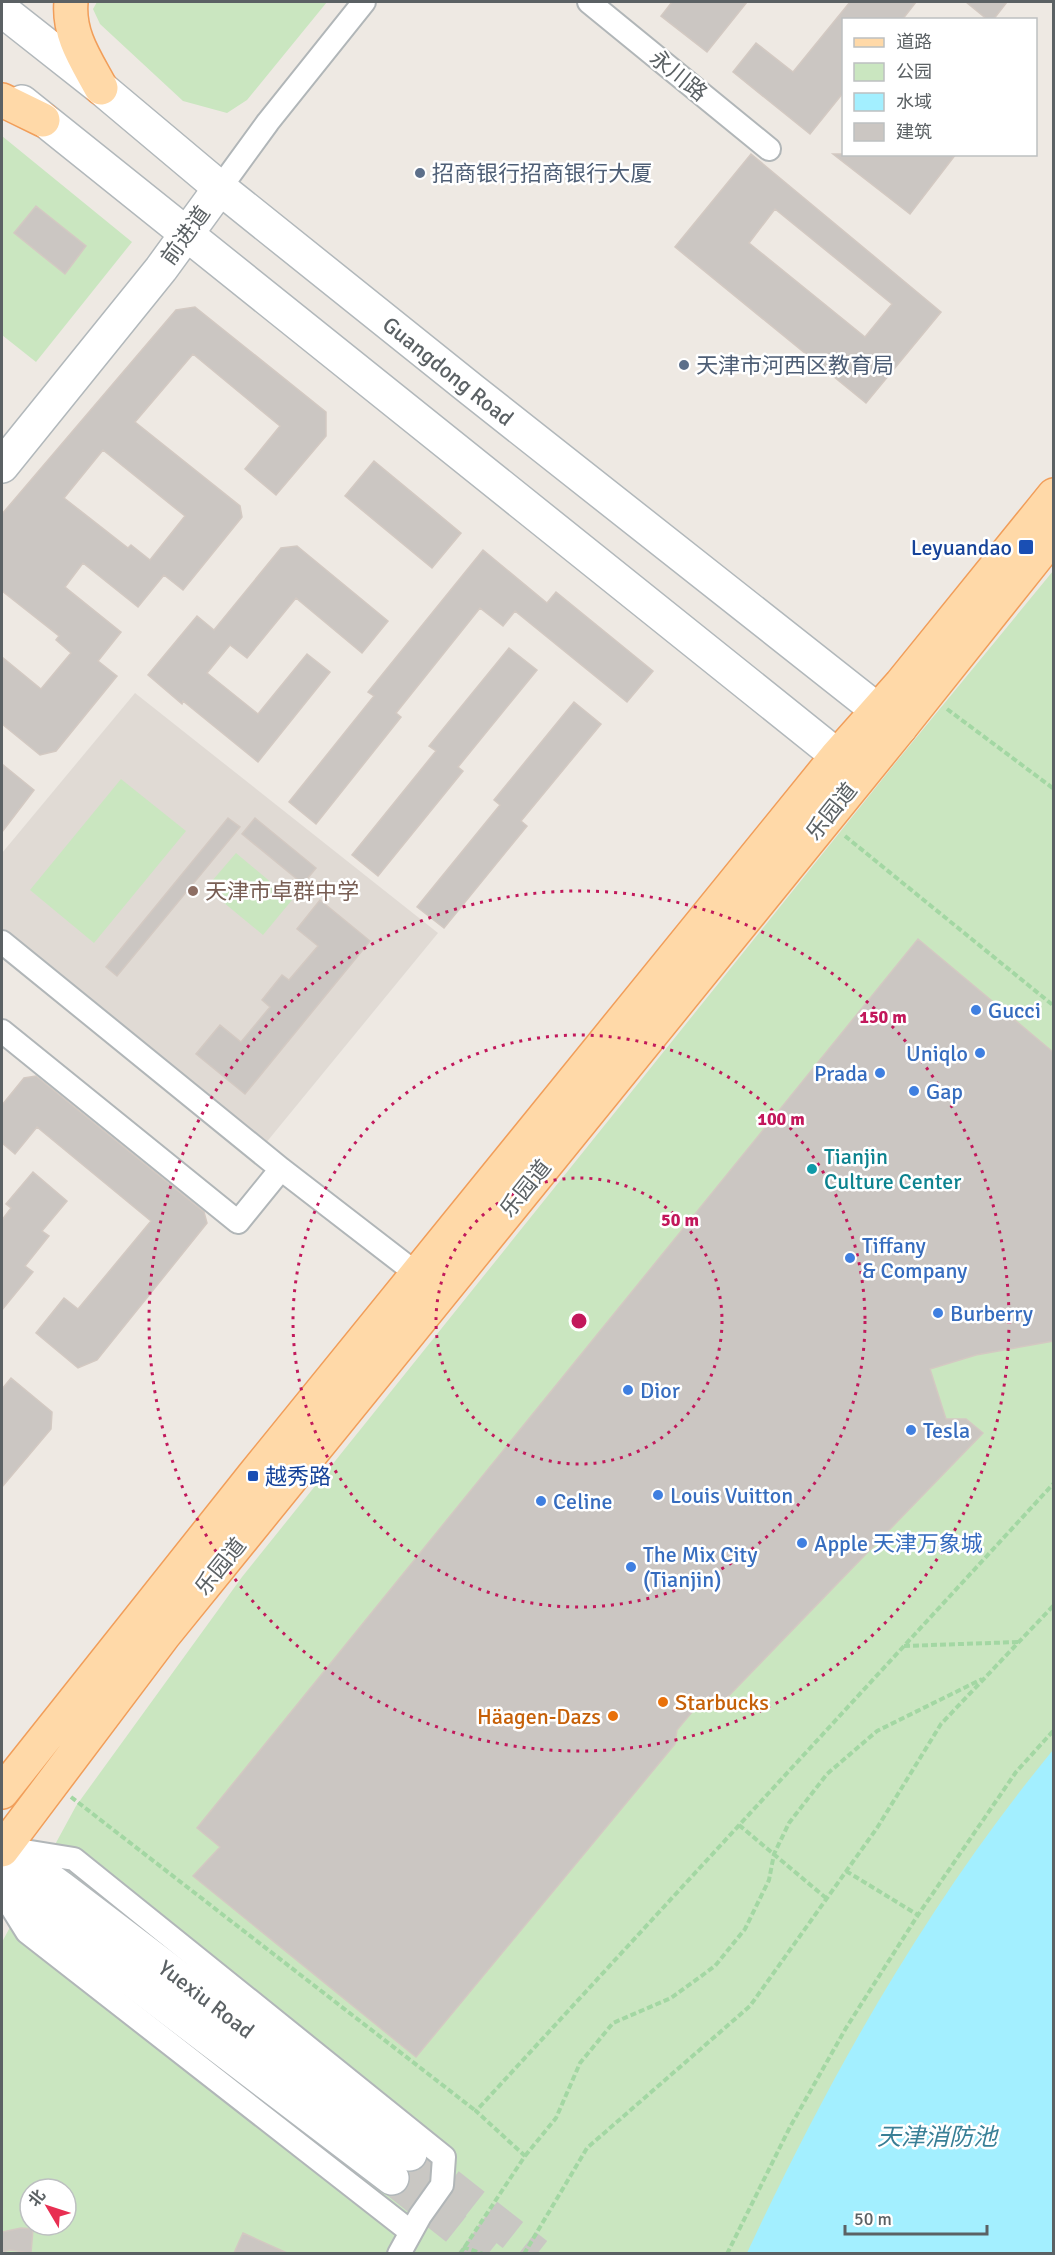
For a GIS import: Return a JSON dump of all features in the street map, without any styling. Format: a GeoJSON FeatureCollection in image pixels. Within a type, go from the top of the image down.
{"type":"FeatureCollection","features":[{"type":"Feature","properties":{"kind":"main road"},"geometry":{"type":"LineString","coordinates":[[71,2],[69,14],[78,47],[101,88]]}},
{"type":"Feature","properties":{"kind":"main road","name":"Guangdong Road"},"geometry":{"type":"LineString","coordinates":[[2,10],[101,88],[216,184],[888,719]]}},
{"type":"Feature","properties":{"kind":"main road"},"geometry":{"type":"LineString","coordinates":[[2,85],[849,765]]}},
{"type":"Feature","properties":{"kind":"main road"},"geometry":{"type":"LineString","coordinates":[[2,100],[43,120]]}},
{"type":"Feature","properties":{"kind":"main road","name":"前进道"},"geometry":{"type":"LineString","coordinates":[[2,442],[181,230],[216,184]]}},
{"type":"Feature","properties":{"kind":"main road","name":"前进道"},"geometry":{"type":"LineString","coordinates":[[2,466],[160,269],[181,230]]}},
{"type":"Feature","properties":{"kind":"main road","name":"乐园道"},"geometry":{"type":"LineString","coordinates":[[888,719],[901,684],[1053,495]]}},
{"type":"Feature","properties":{"kind":"main road","name":"乐园道"},"geometry":{"type":"LineString","coordinates":[[2,1848],[164,1635],[330,1432],[429,1283],[849,765],[888,719],[927,694],[1053,535]]}},
{"type":"Feature","properties":{"kind":"main road","name":"乐园道"},"geometry":{"type":"LineString","coordinates":[[2,1792],[253,1476],[429,1283],[824,819],[849,765]]}},
{"type":"Feature","properties":{"kind":"main road","name":"Yuexiu Road"},"geometry":{"type":"LineString","coordinates":[[2,1848],[62,1888],[401,2166],[2,1881]]}},
{"type":"Feature","properties":{"kind":"street","name":"前进道"},"geometry":{"type":"LineString","coordinates":[[216,184],[364,2]]}},
{"type":"Feature","properties":{"kind":"street","name":"永川路"},"geometry":{"type":"LineString","coordinates":[[589,2],[769,148]]}},
{"type":"Feature","properties":{"kind":"street"},"geometry":{"type":"LineString","coordinates":[[2,942],[281,1169],[429,1283]]}},
{"type":"Feature","properties":{"kind":"street"},"geometry":{"type":"LineString","coordinates":[[2,1031],[238,1222],[281,1169]]}},
{"type":"Feature","properties":{"kind":"street"},"geometry":{"type":"LineString","coordinates":[[2,1848],[74,1859],[444,2157],[442,2185],[410,2231],[391,2253]]}},
{"type":"Feature","properties":{"kind":"street"},"geometry":{"type":"LineString","coordinates":[[2,1892],[27,1932],[410,2231]]}},
{"type":"Feature","properties":{"kind":"street"},"geometry":{"type":"LineString","coordinates":[[399,2253],[410,2231]]}},
{"type":"Feature","properties":{"kind":"path"},"geometry":{"type":"LineString","coordinates":[[927,694],[1053,789]]}},
{"type":"Feature","properties":{"kind":"path"},"geometry":{"type":"LineString","coordinates":[[824,819],[1053,1006]]}},
{"type":"Feature","properties":{"kind":"path"},"geometry":{"type":"LineString","coordinates":[[476,2111],[1053,1483]]}},
{"type":"Feature","properties":{"kind":"path"},"geometry":{"type":"LineString","coordinates":[[524,2253],[587,2148],[750,2006],[877,1828],[941,1724],[1053,1605]]}},
{"type":"Feature","properties":{"kind":"path"},"geometry":{"type":"LineString","coordinates":[[904,1646],[1018,1642]]}},
{"type":"Feature","properties":{"kind":"path"},"geometry":{"type":"LineString","coordinates":[[460,2253],[525,2156],[556,2118],[580,2063],[613,2023],[671,1998],[716,1966],[745,1929],[770,1880],[774,1854],[789,1823],[827,1774],[877,1731],[984,1678]]}},
{"type":"Feature","properties":{"kind":"path"},"geometry":{"type":"LineString","coordinates":[[727,2253],[790,2127],[846,2028],[918,1915],[1016,1772],[1053,1730]]}},
{"type":"Feature","properties":{"kind":"path"},"geometry":{"type":"LineString","coordinates":[[53,1783],[476,2111],[525,2156]]}},
{"type":"Feature","properties":{"kind":"path"},"geometry":{"type":"LineString","coordinates":[[739,1825],[826,1898]]}},
{"type":"Feature","properties":{"kind":"path"},"geometry":{"type":"LineString","coordinates":[[846,1870],[918,1915]]}},
{"type":"Feature","properties":{"kind":"path"},"geometry":{"type":"LineString","coordinates":[[464,2247],[483,2253]]}},
{"type":"Feature","properties":{"kind":"shaded area","name":"天津市卓群中学"},"geometry":{"type":"Polygon","coordinates":[[[135,693],[438,933],[265,1144],[2,929],[2,853],[135,693]]]}},
{"type":"Feature","properties":{"kind":"green space"},"geometry":{"type":"Polygon","coordinates":[[[97,2],[327,2],[247,100],[227,113],[183,101],[100,24],[93,9],[97,2]]]}},
{"type":"Feature","properties":{"kind":"green space"},"geometry":{"type":"Polygon","coordinates":[[[2,136],[132,242],[36,362],[2,335],[2,136]]]}},
{"type":"Feature","properties":{"kind":"green space","name":"Tianjin Culture Center"},"geometry":{"type":"Polygon","coordinates":[[[1053,571],[1053,2253],[2,2254],[2,1942],[76,1806],[242,1577],[897,761],[1053,571]]]}},
{"type":"Feature","properties":{"kind":"green space"},"geometry":{"type":"Polygon","coordinates":[[[121,779],[186,831],[94,943],[30,890],[121,779]]]}},
{"type":"Feature","properties":{"kind":"green space"},"geometry":{"type":"Polygon","coordinates":[[[236,853],[292,900],[263,935],[206,888],[236,853]]]}},
{"type":"Feature","properties":{"kind":"water","name":"天津消防池"},"geometry":{"type":"Polygon","coordinates":[[[1053,1750],[1053,2253],[747,2253],[812,2121],[884,1992],[964,1868],[1053,1750]]]}},
{"type":"Feature","properties":{"kind":"building"},"geometry":{"type":"Polygon","coordinates":[[[672,2],[747,2],[707,52],[661,16],[672,2]]]}},
{"type":"Feature","properties":{"kind":"building"},"geometry":{"type":"Polygon","coordinates":[[[850,2],[916,2],[904,18],[842,18],[842,94],[810,134],[733,72],[756,43],[793,72],[850,2]]]}},
{"type":"Feature","properties":{"kind":"building"},"geometry":{"type":"Polygon","coordinates":[[[966,2],[1007,2],[995,18],[986,18],[966,2]]]}},
{"type":"Feature","properties":{"kind":"building"},"geometry":{"type":"Polygon","coordinates":[[[751,154],[941,312],[866,403],[675,247],[751,154]],[[775,209],[749,243],[865,337],[892,304],[775,209]]]}},
{"type":"Feature","properties":{"kind":"building"},"geometry":{"type":"Polygon","coordinates":[[[833,154],[842,154],[842,156],[954,156],[910,214],[833,154]]]}},
{"type":"Feature","properties":{"kind":"building"},"geometry":{"type":"Polygon","coordinates":[[[36,206],[86,246],[65,274],[14,233],[36,206]]]}},
{"type":"Feature","properties":{"kind":"building"},"geometry":{"type":"Polygon","coordinates":[[[195,307],[326,412],[326,436],[276,495],[245,469],[280,426],[193,354],[135,422],[240,506],[242,517],[183,590],[164,575],[138,607],[83,563],[65,587],[121,632],[98,661],[117,676],[56,751],[40,755],[2,724],[2,657],[41,689],[71,653],[56,640],[59,636],[2,591],[2,514],[176,310],[195,307]],[[103,450],[64,498],[128,548],[131,545],[150,560],[185,516],[103,450]]]}},
{"type":"Feature","properties":{"kind":"building"},"geometry":{"type":"Polygon","coordinates":[[[374,461],[461,533],[432,568],[345,496],[374,461]]]}},
{"type":"Feature","properties":{"kind":"building"},"geometry":{"type":"Polygon","coordinates":[[[297,546],[388,621],[362,653],[296,598],[247,658],[230,645],[207,673],[258,714],[307,654],[330,672],[258,762],[148,675],[197,616],[214,630],[281,548],[297,546]]]}},
{"type":"Feature","properties":{"kind":"building"},"geometry":{"type":"Polygon","coordinates":[[[483,550],[547,603],[556,592],[653,671],[627,702],[515,611],[503,626],[480,608],[396,713],[401,717],[316,824],[289,802],[374,696],[368,692],[483,550]]]}},
{"type":"Feature","properties":{"kind":"building"},"geometry":{"type":"Polygon","coordinates":[[[509,648],[537,670],[458,767],[463,771],[378,876],[352,855],[436,751],[429,746],[509,648]]]}},
{"type":"Feature","properties":{"kind":"building"},"geometry":{"type":"Polygon","coordinates":[[[574,702],[601,724],[521,821],[527,826],[444,928],[417,907],[500,805],[494,800],[574,702]]]}},
{"type":"Feature","properties":{"kind":"building"},"geometry":{"type":"Polygon","coordinates":[[[2,764],[34,790],[2,832],[2,764]]]}},
{"type":"Feature","properties":{"kind":"building"},"geometry":{"type":"Polygon","coordinates":[[[228,818],[240,827],[117,976],[106,967],[228,818]]]}},
{"type":"Feature","properties":{"kind":"building"},"geometry":{"type":"Polygon","coordinates":[[[255,818],[316,868],[303,884],[242,834],[255,818]]]}},
{"type":"Feature","properties":{"kind":"building"},"geometry":{"type":"Polygon","coordinates":[[[320,900],[370,941],[245,1094],[196,1054],[220,1025],[241,1042],[270,1007],[262,1000],[282,975],[289,980],[318,946],[297,929],[320,900]]]}},
{"type":"Feature","properties":{"kind":"building","name":"The Mix City (Tianjin)"},"geometry":{"type":"Polygon","coordinates":[[[918,939],[1053,1052],[1053,1341],[976,1355],[930,1369],[946,1419],[966,1419],[983,1433],[715,1710],[702,1700],[677,1730],[675,1744],[416,2057],[193,1876],[220,1847],[197,1828],[918,939]]]}},
{"type":"Feature","properties":{"kind":"building"},"geometry":{"type":"Polygon","coordinates":[[[36,1076],[204,1212],[207,1223],[97,1360],[78,1368],[36,1333],[64,1298],[78,1309],[151,1221],[37,1127],[15,1154],[2,1143],[2,1105],[24,1078],[36,1076]]]}},
{"type":"Feature","properties":{"kind":"building"},"geometry":{"type":"Polygon","coordinates":[[[33,1172],[67,1201],[42,1231],[49,1236],[25,1266],[33,1272],[2,1310],[2,1220],[11,1208],[6,1204],[33,1172]]]}},
{"type":"Feature","properties":{"kind":"building"},"geometry":{"type":"Polygon","coordinates":[[[11,1378],[52,1412],[51,1429],[2,1487],[2,1389],[11,1378]]]}},
{"type":"Feature","properties":{"kind":"building"},"geometry":{"type":"Polygon","coordinates":[[[18,2229],[18,2237],[32,2237],[31,2253],[10,2250],[2,2252],[2,2232],[18,2229]]]}},
{"type":"Feature","properties":{"kind":"building"},"geometry":{"type":"Polygon","coordinates":[[[243,2233],[287,2253],[234,2253],[243,2233]]]}},
{"type":"Feature","properties":{"kind":"tunnel"},"geometry":{"type":"LineString","coordinates":[[410,2154],[537,2254]]}},
{"type":"Feature","properties":{"kind":"tunnel"},"geometry":{"type":"LineString","coordinates":[[392,2178],[488,2254]]}},
{"type":"Feature","properties":{"kind":"place","name":"招商银行招商银行大厦"},"geometry":{"type":"Point","coordinates":[420,173]}},
{"type":"Feature","properties":{"kind":"place","name":"天津市河西区教育局"},"geometry":{"type":"Point","coordinates":[684,365]}},
{"type":"Feature","properties":{"kind":"place","name":"Leyuandao"},"geometry":{"type":"Point","coordinates":[1026,547]}},
{"type":"Feature","properties":{"kind":"place","name":"天津市卓群中学"},"geometry":{"type":"Point","coordinates":[193,891]}},
{"type":"Feature","properties":{"kind":"place","name":"Gucci"},"geometry":{"type":"Point","coordinates":[976,1010]}},
{"type":"Feature","properties":{"kind":"place","name":"Uniqlo"},"geometry":{"type":"Point","coordinates":[980,1053]}},
{"type":"Feature","properties":{"kind":"place","name":"Prada"},"geometry":{"type":"Point","coordinates":[880,1073]}},
{"type":"Feature","properties":{"kind":"place","name":"Gap"},"geometry":{"type":"Point","coordinates":[914,1091]}},
{"type":"Feature","properties":{"kind":"place","name":"Tianjin Culture Center"},"geometry":{"type":"Point","coordinates":[812,1169]}},
{"type":"Feature","properties":{"kind":"place","name":"Tiffany & Company"},"geometry":{"type":"Point","coordinates":[850,1258]}},
{"type":"Feature","properties":{"kind":"place","name":"Burberry"},"geometry":{"type":"Point","coordinates":[938,1313]}},
{"type":"Feature","properties":{"kind":"place","name":"Dior"},"geometry":{"type":"Point","coordinates":[628,1390]}},
{"type":"Feature","properties":{"kind":"place","name":"Tesla"},"geometry":{"type":"Point","coordinates":[911,1430]}},
{"type":"Feature","properties":{"kind":"place","name":"越秀路"},"geometry":{"type":"Point","coordinates":[253,1476]}},
{"type":"Feature","properties":{"kind":"place","name":"Louis Vuitton"},"geometry":{"type":"Point","coordinates":[658,1495]}},
{"type":"Feature","properties":{"kind":"place","name":"Celine"},"geometry":{"type":"Point","coordinates":[541,1501]}},
{"type":"Feature","properties":{"kind":"place","name":"Apple 天津万象城"},"geometry":{"type":"Point","coordinates":[802,1543]}},
{"type":"Feature","properties":{"kind":"place","name":"The Mix City (Tianjin)"},"geometry":{"type":"Point","coordinates":[631,1567]}},
{"type":"Feature","properties":{"kind":"place","name":"Starbucks"},"geometry":{"type":"Point","coordinates":[663,1702]}},
{"type":"Feature","properties":{"kind":"place","name":"Häagen-Dazs"},"geometry":{"type":"Point","coordinates":[613,1716]}}]}
